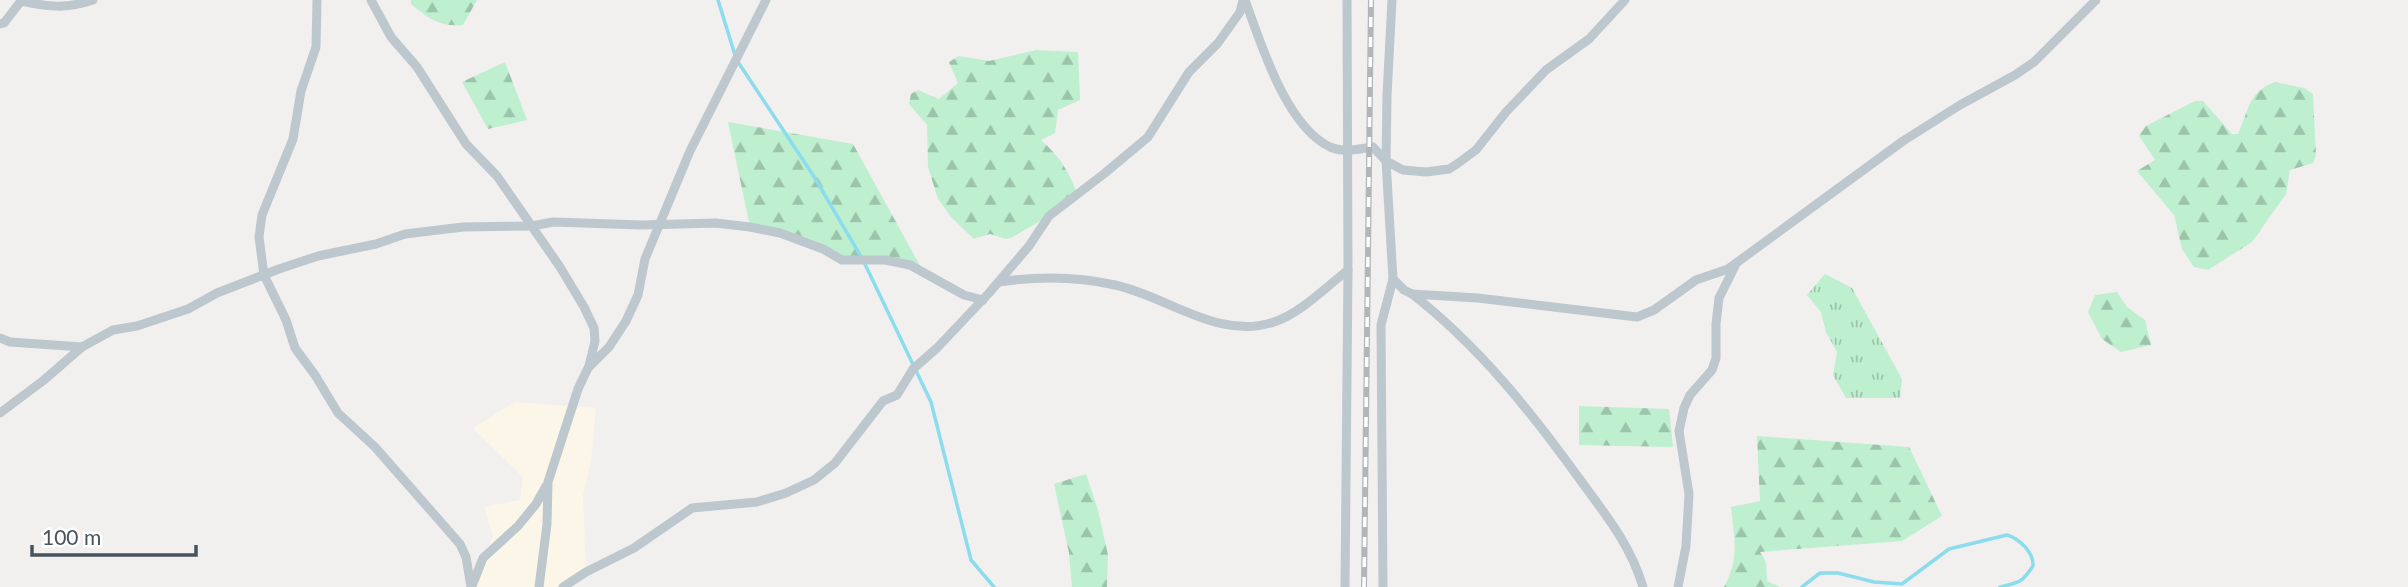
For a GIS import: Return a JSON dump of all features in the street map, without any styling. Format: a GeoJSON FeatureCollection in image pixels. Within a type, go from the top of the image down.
{"type":"FeatureCollection","features":[{"type":"Feature","properties":{"kind":"street"},"geometry":{"type":"LineString","coordinates":[[0,24],[4,23],[21,1],[46,7],[72,7],[93,0]]}},
{"type":"Feature","properties":{"kind":"street"},"geometry":{"type":"LineString","coordinates":[[317,0],[316,47],[301,91],[293,139],[262,215],[259,237],[264,275],[286,320],[295,348],[315,374],[338,413],[383,456],[460,544],[466,556],[471,587],[484,558],[536,504],[548,482],[578,389],[588,368],[595,341],[594,328],[572,287],[532,226],[497,176],[466,144],[417,67],[391,37],[371,0]]}},
{"type":"Feature","properties":{"kind":"street"},"geometry":{"type":"LineString","coordinates":[[588,368],[609,347],[626,321],[638,295],[645,259],[658,225],[716,96],[737,61],[766,0]]}},
{"type":"Feature","properties":{"kind":"street"},"geometry":{"type":"LineString","coordinates":[[1244,0],[1280,88],[1300,120],[1321,141],[1330,147],[1346,151],[1373,147],[1387,162],[1403,170],[1420,172],[1445,170],[1476,150],[1506,112],[1546,70],[1589,39],[1625,0]]}},
{"type":"Feature","properties":{"kind":"street"},"geometry":{"type":"LineString","coordinates":[[563,587],[634,548],[692,508],[757,502],[786,493],[814,480],[835,463],[883,401],[897,395],[913,369],[937,348],[999,282],[1029,246],[1049,215],[1148,137],[1189,72],[1218,43],[1240,12],[1244,0]]}},
{"type":"Feature","properties":{"kind":"street"},"geometry":{"type":"LineString","coordinates":[[1345,587],[1347,0]]}},
{"type":"Feature","properties":{"kind":"street"},"geometry":{"type":"LineString","coordinates":[[1383,587],[1381,325],[1392,279],[1387,96],[1392,0]]}},
{"type":"Feature","properties":{"kind":"street"},"geometry":{"type":"LineString","coordinates":[[1412,294],[1478,298],[1637,317],[1654,310],[1692,283],[1737,263],[1903,141],[2034,62],[2096,0]]}},
{"type":"Feature","properties":{"kind":"street"},"geometry":{"type":"LineString","coordinates":[[0,413],[82,347],[113,330],[137,326],[188,309],[217,293],[318,256],[376,244],[405,234],[463,227],[532,226],[553,222],[658,225],[716,223],[779,233],[823,249],[842,260],[885,260],[910,265],[964,295],[983,300]]}},
{"type":"Feature","properties":{"kind":"street"},"geometry":{"type":"LineString","coordinates":[[1678,587],[1686,546],[1689,494],[1679,431],[1690,395],[1712,370],[1716,358],[1719,298],[1737,263]]}},
{"type":"Feature","properties":{"kind":"street"},"geometry":{"type":"LineString","coordinates":[[999,282],[1053,276],[1116,285],[1148,294],[1191,315],[1253,327],[1275,322],[1295,311],[1348,270]]}},
{"type":"Feature","properties":{"kind":"street"},"geometry":{"type":"LineString","coordinates":[[1392,279],[1433,310],[1483,358],[1526,407],[1617,529],[1636,565],[1643,587]]}},
{"type":"Feature","properties":{"kind":"street"},"geometry":{"type":"LineString","coordinates":[[0,338],[10,342],[82,347]]}},
{"type":"Feature","properties":{"kind":"street"},"geometry":{"type":"LineString","coordinates":[[539,587],[547,524],[548,482]]}},
{"type":"Feature","properties":{"kind":"shaded area"},"geometry":{"type":"Polygon","coordinates":[[[515,402],[596,408],[591,460],[583,496],[586,572],[563,587],[471,587],[493,536],[484,507],[520,500],[523,477],[473,428],[515,402]]]}},
{"type":"Feature","properties":{"kind":"green space"},"geometry":{"type":"Polygon","coordinates":[[[411,0],[477,0],[463,25],[455,25],[429,18],[411,4],[411,0]]]}},
{"type":"Feature","properties":{"kind":"green space"},"geometry":{"type":"Polygon","coordinates":[[[1036,50],[1078,52],[1080,100],[1058,110],[1055,133],[1041,140],[1063,164],[1077,194],[1049,216],[1011,238],[990,234],[974,239],[952,218],[938,199],[928,167],[927,125],[909,104],[911,94],[918,90],[939,99],[958,83],[949,62],[959,56],[989,61],[1036,50]]]}},
{"type":"Feature","properties":{"kind":"green space"},"geometry":{"type":"Polygon","coordinates":[[[505,62],[527,120],[488,129],[462,82],[505,62]]]}},
{"type":"Feature","properties":{"kind":"green space"},"geometry":{"type":"Polygon","coordinates":[[[2275,82],[2304,88],[2313,94],[2316,155],[2313,163],[2290,170],[2286,194],[2252,242],[2208,270],[2194,267],[2182,249],[2174,215],[2137,171],[2155,160],[2139,136],[2146,126],[2195,101],[2203,101],[2232,134],[2238,134],[2254,97],[2275,82]]]}},
{"type":"Feature","properties":{"kind":"green space"},"geometry":{"type":"Polygon","coordinates":[[[728,122],[853,144],[923,271],[910,265],[842,260],[823,249],[750,227],[728,122]]]}},
{"type":"Feature","properties":{"kind":"green space"},"geometry":{"type":"Polygon","coordinates":[[[1825,274],[1852,288],[1902,379],[1900,398],[1846,398],[1833,375],[1837,352],[1826,332],[1821,312],[1807,295],[1825,274]]]}},
{"type":"Feature","properties":{"kind":"green space"},"geometry":{"type":"Polygon","coordinates":[[[2117,292],[2127,307],[2145,320],[2151,345],[2121,352],[2102,339],[2088,312],[2095,295],[2117,292]]]}},
{"type":"Feature","properties":{"kind":"green space"},"geometry":{"type":"Polygon","coordinates":[[[1579,406],[1669,409],[1673,447],[1579,445],[1579,406]]]}},
{"type":"Feature","properties":{"kind":"green space"},"geometry":{"type":"Polygon","coordinates":[[[1757,436],[1909,447],[1942,516],[1902,541],[1760,552],[1766,562],[1767,581],[1780,587],[1724,587],[1734,557],[1731,507],[1760,501],[1757,436]]]}},
{"type":"Feature","properties":{"kind":"green space"},"geometry":{"type":"Polygon","coordinates":[[[1086,474],[1098,510],[1108,555],[1107,587],[1072,587],[1069,553],[1054,484],[1086,474]]]}},
{"type":"Feature","properties":{"kind":"waterway"},"geometry":{"type":"LineString","coordinates":[[718,0],[735,55]]}},
{"type":"Feature","properties":{"kind":"waterway"},"geometry":{"type":"LineString","coordinates":[[738,62],[813,175],[863,260],[931,402],[971,560],[994,587]]}},
{"type":"Feature","properties":{"kind":"waterway"},"geometry":{"type":"LineString","coordinates":[[1802,587],[1820,573],[1838,573],[1874,582],[1902,584],[1949,549],[2007,535],[2025,547],[2033,566],[2019,581],[2000,587]]}},
{"type":"Feature","properties":{"kind":"railway"},"geometry":{"type":"LineString","coordinates":[[1364,587],[1371,0]]}}]}
